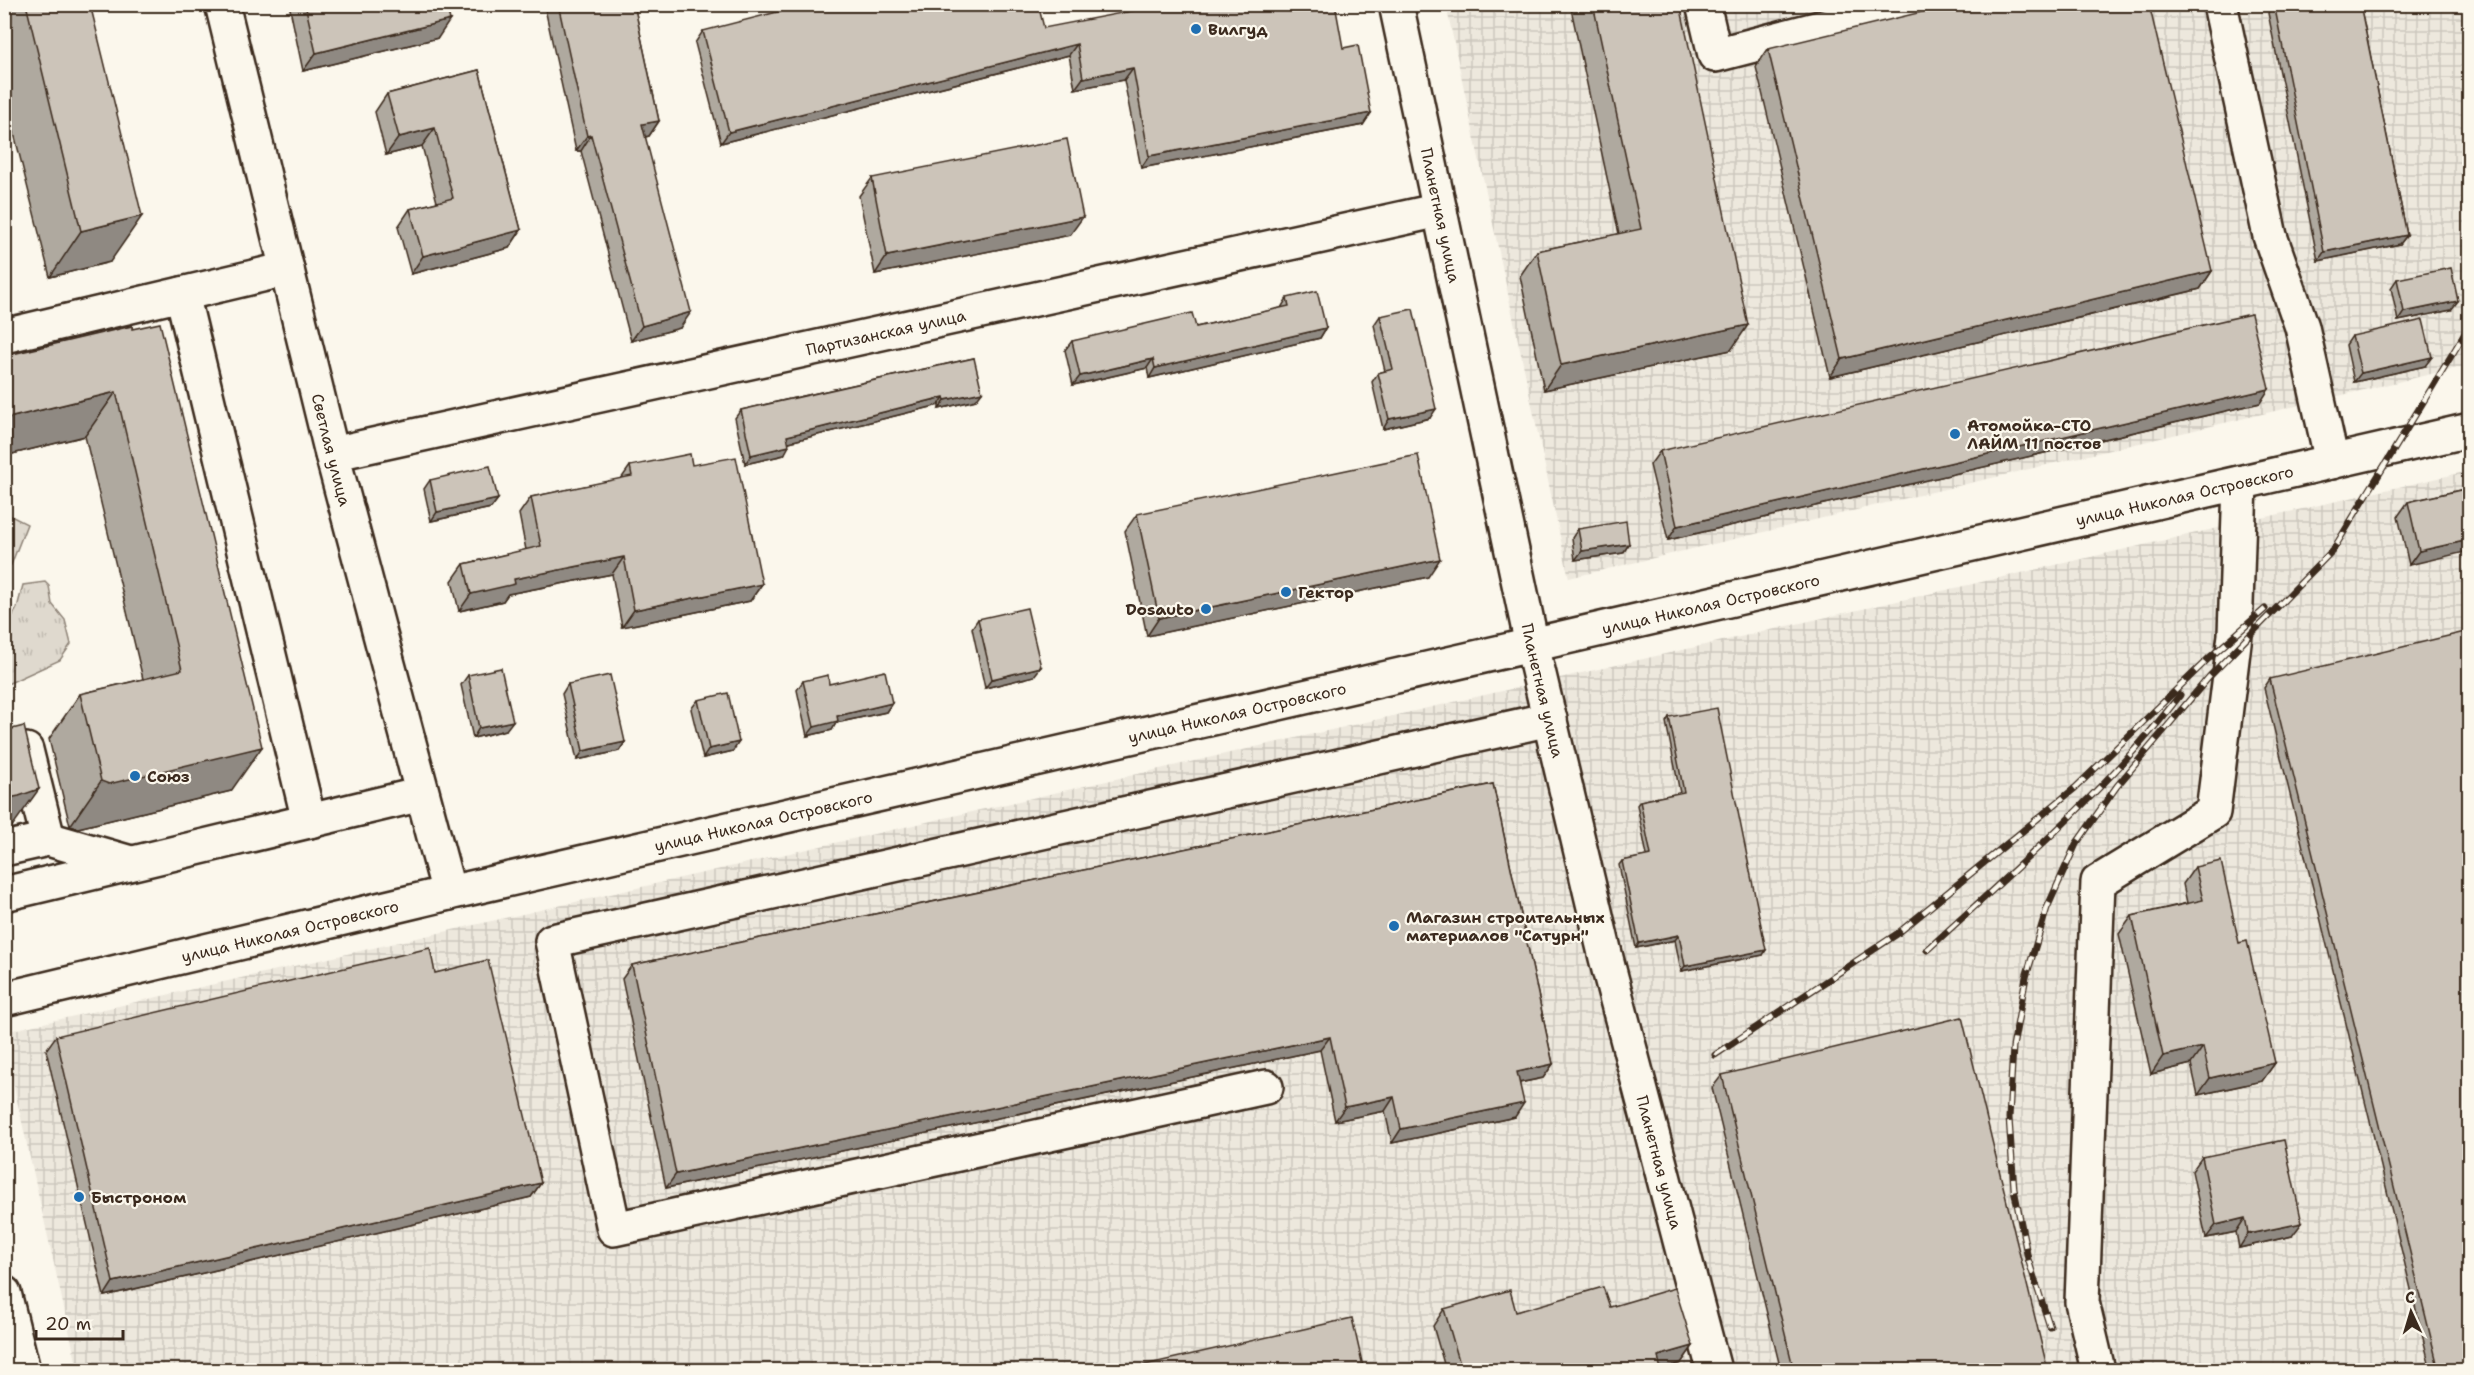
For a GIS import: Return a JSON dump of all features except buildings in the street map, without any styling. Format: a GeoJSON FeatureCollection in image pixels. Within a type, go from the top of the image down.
{"type":"FeatureCollection","features":[{"type":"Feature","properties":{"kind":"street","name":"Светлая улица"},"geometry":{"type":"LineString","coordinates":[[222,4],[332,454],[449,893]]}},
{"type":"Feature","properties":{"kind":"street","name":"Планетная улица"},"geometry":{"type":"LineString","coordinates":[[1395,4],[1532,645],[1606,958],[1714,1371]]}},
{"type":"Feature","properties":{"kind":"street"},"geometry":{"type":"LineString","coordinates":[[1703,4],[1714,55],[1913,4]]}},
{"type":"Feature","properties":{"kind":"street"},"geometry":{"type":"LineString","coordinates":[[2220,4],[2270,236],[2302,327],[2332,462]]}},
{"type":"Feature","properties":{"kind":"street","name":"Партизанская улица"},"geometry":{"type":"LineString","coordinates":[[332,454],[1440,210]]}},
{"type":"Feature","properties":{"kind":"street"},"geometry":{"type":"LineString","coordinates":[[4,336],[287,269]]}},
{"type":"Feature","properties":{"kind":"street"},"geometry":{"type":"LineString","coordinates":[[182,294],[309,821]]}},
{"type":"Feature","properties":{"kind":"street","name":"улица Николая Островского"},"geometry":{"type":"LineString","coordinates":[[4,999],[449,893],[2469,430]]}},
{"type":"Feature","properties":{"kind":"street"},"geometry":{"type":"LineString","coordinates":[[2098,1371],[2082,1302],[2098,882],[2213,812],[2235,635],[2240,483]]}},
{"type":"Feature","properties":{"kind":"street"},"geometry":{"type":"LineString","coordinates":[[1266,1087],[614,1229],[552,941],[1550,719]]}},
{"type":"Feature","properties":{"kind":"street"},"geometry":{"type":"LineString","coordinates":[[26,748],[48,838]]}},
{"type":"Feature","properties":{"kind":"street"},"geometry":{"type":"LineString","coordinates":[[4,894],[422,794]]}},
{"type":"Feature","properties":{"kind":"street"},"geometry":{"type":"LineString","coordinates":[[4,849],[48,838],[132,864]]}},
{"type":"Feature","properties":{"kind":"street"},"geometry":{"type":"LineString","coordinates":[[4,1293],[23,1371]]}},
{"type":"Feature","properties":{"kind":"shaded area"},"geometry":{"type":"Polygon","coordinates":[[[1446,5],[2469,5],[2469,365],[1569,578],[1446,5]]]}},
{"type":"Feature","properties":{"kind":"shaded area"},"geometry":{"type":"Polygon","coordinates":[[[2469,471],[2469,1370],[78,1370],[5,1047],[4,1032],[2469,471]]]}},
{"type":"Feature","properties":{"kind":"green space"},"geometry":{"type":"Polygon","coordinates":[[[5,513],[27,524],[11,565],[5,569],[5,513]]]}},
{"type":"Feature","properties":{"kind":"green space"},"geometry":{"type":"Polygon","coordinates":[[[45,582],[49,586],[52,604],[65,620],[71,644],[60,660],[5,685],[5,630],[17,608],[23,585],[45,582]]]}},
{"type":"Feature","properties":{"kind":"railway"},"geometry":{"type":"LineString","coordinates":[[2050,1327],[2028,1259],[2014,1189],[2009,1118],[2013,1047],[2026,977],[2047,908],[2076,844],[2117,786],[2209,677],[2333,550],[2470,325]]}},
{"type":"Feature","properties":{"kind":"railway"},"geometry":{"type":"LineString","coordinates":[[1715,1055],[1897,934],[2075,788],[2208,659],[2265,609]]}},
{"type":"Feature","properties":{"kind":"railway"},"geometry":{"type":"LineString","coordinates":[[1927,950],[2092,796],[2152,730],[2180,695]]}},
{"type":"Feature","properties":{"kind":"place","name":"Вилгуд"},"geometry":{"type":"Point","coordinates":[1196,29]}},
{"type":"Feature","properties":{"kind":"place","name":"Атомойка-СТО ЛАЙМ 11 постов"},"geometry":{"type":"Point","coordinates":[1955,434]}},
{"type":"Feature","properties":{"kind":"place","name":"Гектор"},"geometry":{"type":"Point","coordinates":[1286,592]}},
{"type":"Feature","properties":{"kind":"place","name":"Dosauto"},"geometry":{"type":"Point","coordinates":[1206,609]}},
{"type":"Feature","properties":{"kind":"place","name":"Союз"},"geometry":{"type":"Point","coordinates":[135,776]}},
{"type":"Feature","properties":{"kind":"place","name":"Магазин строительных материалов \"Сатурн\""},"geometry":{"type":"Point","coordinates":[1394,926]}},
{"type":"Feature","properties":{"kind":"place","name":"Быстроном"},"geometry":{"type":"Point","coordinates":[79,1197]}}]}
